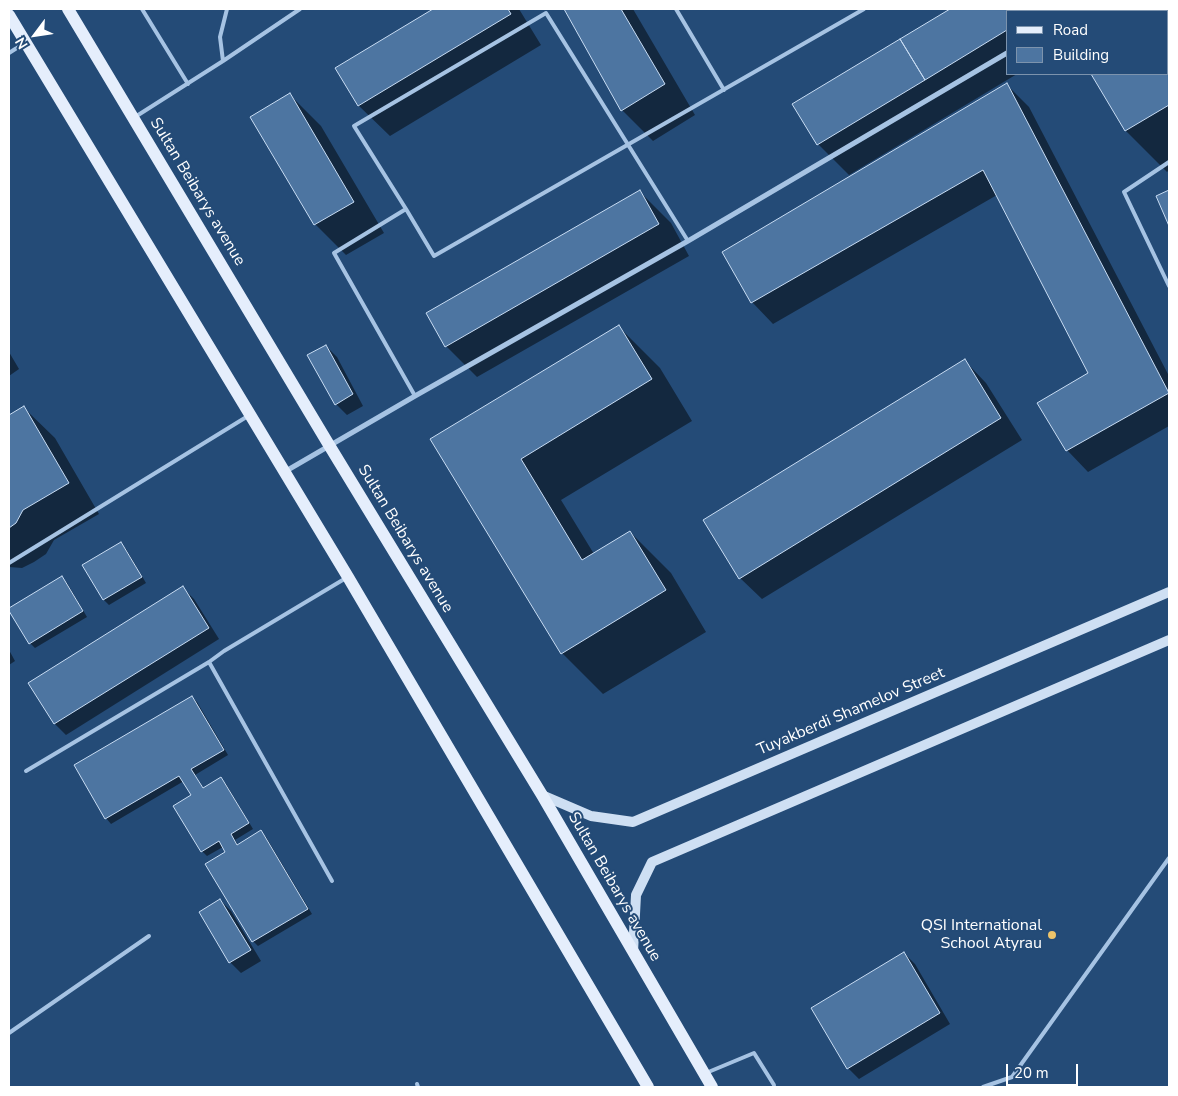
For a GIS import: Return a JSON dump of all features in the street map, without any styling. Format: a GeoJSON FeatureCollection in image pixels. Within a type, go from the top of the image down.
{"type":"FeatureCollection","features":[{"type":"Feature","properties":{"kind":"main road","name":"Sultan Beibarys avenue"},"geometry":{"type":"LineString","coordinates":[[68,9],[329,445],[542,794],[633,954],[712,1087]]}},
{"type":"Feature","properties":{"kind":"main road"},"geometry":{"type":"LineString","coordinates":[[9,15],[348,576],[648,1087]]}},
{"type":"Feature","properties":{"kind":"street"},"geometry":{"type":"LineString","coordinates":[[285,471],[688,241],[1006,54]]}},
{"type":"Feature","properties":{"kind":"street","name":"Tuyakberdi Shamelov Street"},"geometry":{"type":"LineString","coordinates":[[542,794],[591,816],[633,822],[1169,592]]}},
{"type":"Feature","properties":{"kind":"street"},"geometry":{"type":"LineString","coordinates":[[633,954],[636,895],[652,862],[1169,640]]}},
{"type":"Feature","properties":{"kind":"lane"},"geometry":{"type":"LineString","coordinates":[[142,9],[188,84]]}},
{"type":"Feature","properties":{"kind":"lane"},"geometry":{"type":"LineString","coordinates":[[223,62],[220,36],[227,9]]}},
{"type":"Feature","properties":{"kind":"lane"},"geometry":{"type":"LineString","coordinates":[[134,118],[223,62],[300,9]]}},
{"type":"Feature","properties":{"kind":"lane"},"geometry":{"type":"LineString","coordinates":[[676,9],[724,90]]}},
{"type":"Feature","properties":{"kind":"lane"},"geometry":{"type":"LineString","coordinates":[[688,241],[628,144],[546,13],[354,126],[434,256],[628,144],[724,90],[864,9]]}},
{"type":"Feature","properties":{"kind":"lane"},"geometry":{"type":"LineString","coordinates":[[9,53],[25,42]]}},
{"type":"Feature","properties":{"kind":"lane"},"geometry":{"type":"LineString","coordinates":[[1169,162],[1124,192],[1169,286]]}},
{"type":"Feature","properties":{"kind":"lane"},"geometry":{"type":"LineString","coordinates":[[406,209],[334,254],[415,396]]}},
{"type":"Feature","properties":{"kind":"lane"},"geometry":{"type":"LineString","coordinates":[[9,563],[250,415]]}},
{"type":"Feature","properties":{"kind":"lane"},"geometry":{"type":"LineString","coordinates":[[26,771],[210,662],[224,651],[348,576]]}},
{"type":"Feature","properties":{"kind":"lane"},"geometry":{"type":"LineString","coordinates":[[210,662],[332,881]]}},
{"type":"Feature","properties":{"kind":"lane"},"geometry":{"type":"LineString","coordinates":[[983,1087],[1012,1077],[1169,858]]}},
{"type":"Feature","properties":{"kind":"lane"},"geometry":{"type":"LineString","coordinates":[[9,1033],[149,936]]}},
{"type":"Feature","properties":{"kind":"lane"},"geometry":{"type":"LineString","coordinates":[[704,1074],[754,1053],[774,1085]]}},
{"type":"Feature","properties":{"kind":"building"},"geometry":{"type":"Polygon","coordinates":[[[433,9],[508,9],[511,14],[358,106],[335,68],[433,9]]]}},
{"type":"Feature","properties":{"kind":"building"},"geometry":{"type":"Polygon","coordinates":[[[564,9],[621,9],[665,84],[621,111],[564,9]]]}},
{"type":"Feature","properties":{"kind":"building"},"geometry":{"type":"Polygon","coordinates":[[[950,9],[1032,10],[1006,10],[1006,31],[925,80],[900,39],[950,9]]]}},
{"type":"Feature","properties":{"kind":"building"},"geometry":{"type":"Polygon","coordinates":[[[1169,9],[1169,105],[1125,131],[1092,75],[1168,75],[1168,10],[1155,10],[1169,9]]]}},
{"type":"Feature","properties":{"kind":"building"},"geometry":{"type":"Polygon","coordinates":[[[900,39],[925,80],[817,145],[792,104],[900,39]]]}},
{"type":"Feature","properties":{"kind":"building"},"geometry":{"type":"Polygon","coordinates":[[[1007,83],[1169,393],[1066,451],[1037,403],[1088,373],[983,170],[751,303],[722,252],[1007,83]]]}},
{"type":"Feature","properties":{"kind":"building"},"geometry":{"type":"Polygon","coordinates":[[[290,93],[354,202],[314,225],[250,117],[290,93]]]}},
{"type":"Feature","properties":{"kind":"building"},"geometry":{"type":"Polygon","coordinates":[[[640,190],[659,224],[445,347],[426,313],[640,190]]]}},
{"type":"Feature","properties":{"kind":"building"},"geometry":{"type":"Polygon","coordinates":[[[1169,190],[1169,226],[1156,196],[1169,190]]]}},
{"type":"Feature","properties":{"kind":"building"},"geometry":{"type":"Polygon","coordinates":[[[619,325],[652,379],[521,459],[582,560],[630,531],[666,590],[561,654],[430,439],[619,325]]]}},
{"type":"Feature","properties":{"kind":"building"},"geometry":{"type":"Polygon","coordinates":[[[326,345],[353,394],[335,405],[307,355],[326,345]]]}},
{"type":"Feature","properties":{"kind":"building"},"geometry":{"type":"Polygon","coordinates":[[[965,359],[1001,418],[739,579],[703,520],[965,359]]]}},
{"type":"Feature","properties":{"kind":"building"},"geometry":{"type":"Polygon","coordinates":[[[24,406],[69,483],[23,510],[16,523],[9,528],[9,415],[24,406]]]}},
{"type":"Feature","properties":{"kind":"building"},"geometry":{"type":"Polygon","coordinates":[[[121,542],[142,577],[103,600],[82,565],[121,542]]]}},
{"type":"Feature","properties":{"kind":"building"},"geometry":{"type":"Polygon","coordinates":[[[62,576],[83,611],[29,644],[9,608],[62,576]]]}},
{"type":"Feature","properties":{"kind":"building"},"geometry":{"type":"Polygon","coordinates":[[[183,586],[209,628],[54,724],[28,683],[183,586]]]}},
{"type":"Feature","properties":{"kind":"building"},"geometry":{"type":"Polygon","coordinates":[[[192,696],[224,750],[191,769],[203,788],[221,777],[249,823],[231,834],[237,845],[261,830],[308,909],[252,942],[205,864],[225,852],[219,841],[201,852],[173,806],[191,795],[179,776],[105,819],[74,765],[192,696]]]}},
{"type":"Feature","properties":{"kind":"building"},"geometry":{"type":"Polygon","coordinates":[[[220,899],[251,950],[229,963],[199,912],[220,899]]]}},
{"type":"Feature","properties":{"kind":"building"},"geometry":{"type":"Polygon","coordinates":[[[904,952],[940,1013],[847,1069],[811,1008],[904,952]]]}},
{"type":"Feature","properties":{"kind":"place","name":"QSI International School Atyrau"},"geometry":{"type":"Point","coordinates":[1052,935]}}]}
